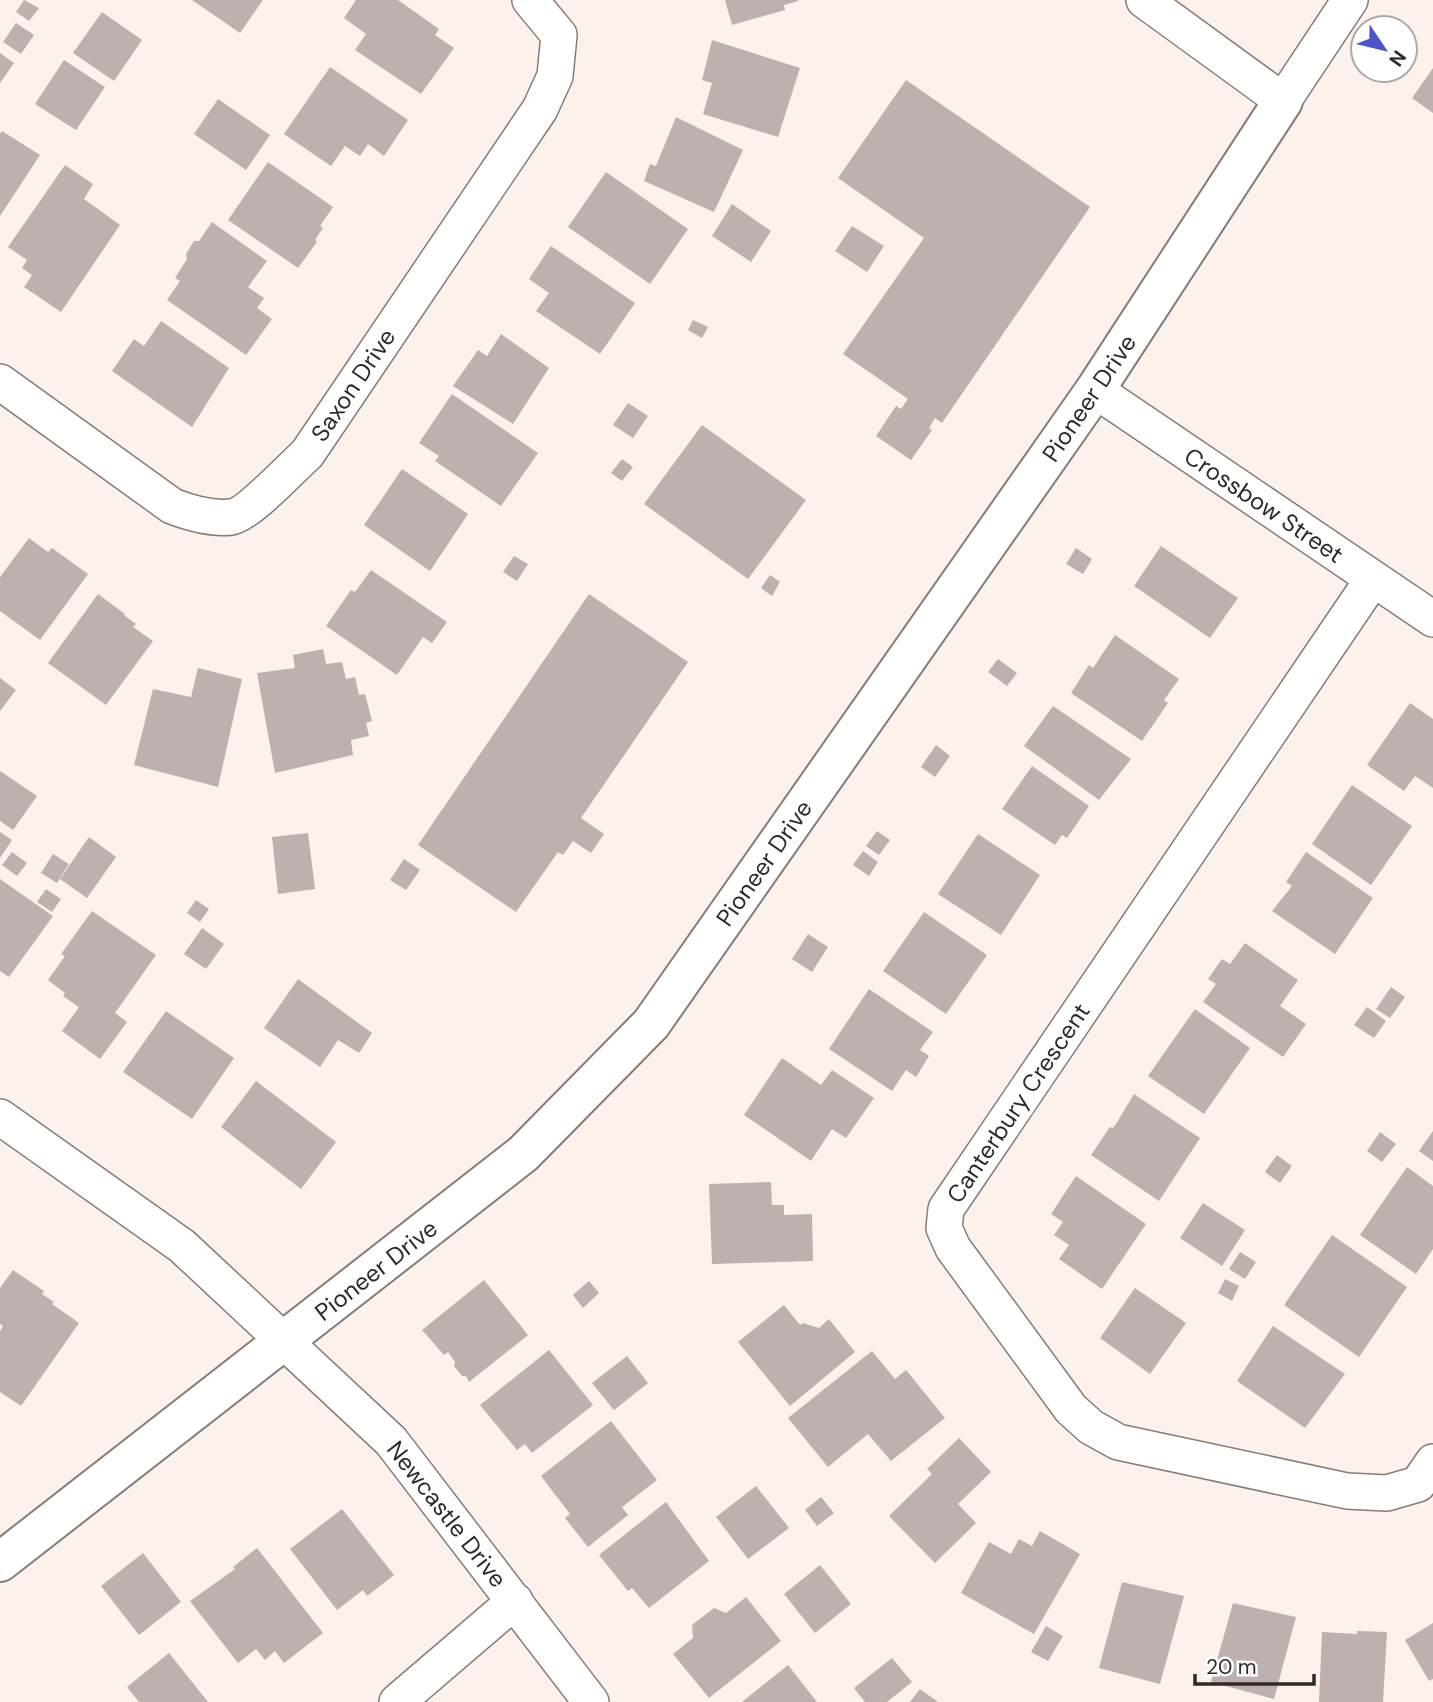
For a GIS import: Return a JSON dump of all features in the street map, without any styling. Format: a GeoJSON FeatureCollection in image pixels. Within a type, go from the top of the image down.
{"type":"FeatureCollection","features":[{"type":"Feature","properties":{"kind":"street","name":"Saxon Drive"},"geometry":{"type":"LineString","coordinates":[[0,382],[172,506],[191,514],[234,517],[257,501],[307,454],[540,109],[555,76],[559,35],[530,0]]}},
{"type":"Feature","properties":{"kind":"street"},"geometry":{"type":"LineString","coordinates":[[1144,0],[1283,101]]}},
{"type":"Feature","properties":{"kind":"street","name":"Pioneer Drive"},"geometry":{"type":"LineString","coordinates":[[0,1562],[523,1154],[651,1024],[1096,390],[1350,0]]}},
{"type":"Feature","properties":{"kind":"street","name":"Crossbow Street"},"geometry":{"type":"LineString","coordinates":[[1096,390],[1433,619]]}},
{"type":"Feature","properties":{"kind":"street","name":"Canterbury Crescent"},"geometry":{"type":"LineString","coordinates":[[1373,579],[946,1209],[943,1228],[966,1269],[1071,1409],[1091,1427],[1118,1442],[1347,1491],[1387,1493],[1418,1484],[1433,1462]]}},
{"type":"Feature","properties":{"kind":"street","name":"Newcastle Drive"},"geometry":{"type":"LineString","coordinates":[[0,1117],[182,1246],[391,1441],[591,1702]]}},
{"type":"Feature","properties":{"kind":"street"},"geometry":{"type":"LineString","coordinates":[[397,1702],[515,1601]]}},
{"type":"Feature","properties":{"kind":"building"},"geometry":{"type":"Polygon","coordinates":[[[24,0],[39,8],[29,21],[16,12],[24,0]]]}},
{"type":"Feature","properties":{"kind":"building"},"geometry":{"type":"Polygon","coordinates":[[[192,0],[263,0],[240,33],[192,0]]]}},
{"type":"Feature","properties":{"kind":"building"},"geometry":{"type":"Polygon","coordinates":[[[356,0],[398,0],[439,29],[435,35],[454,48],[421,94],[355,50],[366,34],[344,18],[356,0]]]}},
{"type":"Feature","properties":{"kind":"building"},"geometry":{"type":"Polygon","coordinates":[[[725,0],[798,1],[784,5],[785,10],[732,25],[725,0]]]}},
{"type":"Feature","properties":{"kind":"building"},"geometry":{"type":"Polygon","coordinates":[[[102,12],[142,40],[114,81],[73,53],[102,12]]]}},
{"type":"Feature","properties":{"kind":"building"},"geometry":{"type":"Polygon","coordinates":[[[16,23],[34,35],[21,54],[3,42],[16,23]]]}},
{"type":"Feature","properties":{"kind":"building"},"geometry":{"type":"Polygon","coordinates":[[[712,40],[800,68],[778,137],[703,114],[712,83],[702,80],[712,40]]]}},
{"type":"Feature","properties":{"kind":"building"},"geometry":{"type":"Polygon","coordinates":[[[0,53],[14,63],[0,83],[0,53]]]}},
{"type":"Feature","properties":{"kind":"building"},"geometry":{"type":"Polygon","coordinates":[[[64,60],[105,87],[76,130],[35,104],[64,60]]]}},
{"type":"Feature","properties":{"kind":"building"},"geometry":{"type":"Polygon","coordinates":[[[330,67],[408,120],[384,156],[368,144],[360,156],[345,146],[331,166],[284,134],[330,67]]]}},
{"type":"Feature","properties":{"kind":"building"},"geometry":{"type":"Polygon","coordinates":[[[1433,68],[1433,113],[1412,98],[1433,68]]]}},
{"type":"Feature","properties":{"kind":"building"},"geometry":{"type":"Polygon","coordinates":[[[906,80],[1090,207],[942,423],[935,418],[929,428],[932,430],[911,460],[876,436],[896,406],[901,409],[908,399],[843,354],[924,238],[838,178],[906,80]]]}},
{"type":"Feature","properties":{"kind":"building"},"geometry":{"type":"Polygon","coordinates":[[[218,99],[270,135],[246,170],[194,134],[218,99]]]}},
{"type":"Feature","properties":{"kind":"building"},"geometry":{"type":"Polygon","coordinates":[[[676,117],[743,150],[714,212],[644,181],[650,164],[656,166],[676,117]]]}},
{"type":"Feature","properties":{"kind":"building"},"geometry":{"type":"Polygon","coordinates":[[[2,131],[40,155],[0,216],[0,134],[2,131]]]}},
{"type":"Feature","properties":{"kind":"building"},"geometry":{"type":"Polygon","coordinates":[[[268,162],[333,207],[320,226],[323,228],[315,240],[317,242],[298,268],[228,220],[268,162]]]}},
{"type":"Feature","properties":{"kind":"building"},"geometry":{"type":"Polygon","coordinates":[[[65,165],[93,184],[84,199],[120,225],[61,312],[24,287],[32,275],[22,268],[27,260],[8,247],[65,165]]]}},
{"type":"Feature","properties":{"kind":"building"},"geometry":{"type":"Polygon","coordinates":[[[606,172],[688,229],[650,284],[568,227],[606,172]]]}},
{"type":"Feature","properties":{"kind":"building"},"geometry":{"type":"Polygon","coordinates":[[[732,204],[771,231],[751,262],[712,236],[732,204]]]}},
{"type":"Feature","properties":{"kind":"building"},"geometry":{"type":"Polygon","coordinates":[[[212,222],[267,261],[248,287],[264,298],[257,308],[272,319],[246,355],[167,300],[180,281],[175,278],[187,259],[186,254],[212,222]]]}},
{"type":"Feature","properties":{"kind":"building"},"geometry":{"type":"Polygon","coordinates":[[[852,226],[884,246],[867,272],[835,251],[852,226]]]}},
{"type":"Feature","properties":{"kind":"building"},"geometry":{"type":"Polygon","coordinates":[[[551,246],[635,303],[600,354],[536,311],[549,293],[529,279],[551,246]]]}},
{"type":"Feature","properties":{"kind":"building"},"geometry":{"type":"Polygon","coordinates":[[[693,320],[708,327],[702,338],[688,330],[693,320]]]}},
{"type":"Feature","properties":{"kind":"building"},"geometry":{"type":"Polygon","coordinates":[[[161,321],[229,368],[192,427],[112,371],[134,339],[144,346],[161,321]]]}},
{"type":"Feature","properties":{"kind":"building"},"geometry":{"type":"Polygon","coordinates":[[[501,334],[549,368],[513,424],[453,386],[478,350],[487,356],[501,334]]]}},
{"type":"Feature","properties":{"kind":"building"},"geometry":{"type":"Polygon","coordinates":[[[452,394],[538,453],[501,506],[435,461],[439,456],[419,443],[452,394]]]}},
{"type":"Feature","properties":{"kind":"building"},"geometry":{"type":"Polygon","coordinates":[[[628,403],[648,416],[633,438],[613,425],[628,403]]]}},
{"type":"Feature","properties":{"kind":"building"},"geometry":{"type":"Polygon","coordinates":[[[702,425],[806,500],[748,579],[644,504],[702,425]]]}},
{"type":"Feature","properties":{"kind":"building"},"geometry":{"type":"Polygon","coordinates":[[[622,459],[633,467],[622,481],[611,473],[622,459]]]}},
{"type":"Feature","properties":{"kind":"building"},"geometry":{"type":"Polygon","coordinates":[[[402,469],[468,514],[430,571],[364,525],[402,469]]]}},
{"type":"Feature","properties":{"kind":"building"},"geometry":{"type":"Polygon","coordinates":[[[29,538],[48,552],[52,548],[88,574],[40,640],[0,611],[0,577],[29,538]]]}},
{"type":"Feature","properties":{"kind":"building"},"geometry":{"type":"Polygon","coordinates":[[[1161,546],[1238,598],[1210,638],[1134,586],[1161,546]]]}},
{"type":"Feature","properties":{"kind":"building"},"geometry":{"type":"Polygon","coordinates":[[[1076,548],[1092,559],[1083,574],[1066,564],[1076,548]]]}},
{"type":"Feature","properties":{"kind":"building"},"geometry":{"type":"Polygon","coordinates":[[[514,556],[528,564],[517,581],[503,572],[514,556]]]}},
{"type":"Feature","properties":{"kind":"building"},"geometry":{"type":"Polygon","coordinates":[[[371,570],[447,622],[432,643],[423,637],[397,675],[326,626],[351,590],[355,592],[371,570]]]}},
{"type":"Feature","properties":{"kind":"building"},"geometry":{"type":"Polygon","coordinates":[[[770,575],[780,582],[772,596],[761,588],[770,575]]]}},
{"type":"Feature","properties":{"kind":"building"},"geometry":{"type":"Polygon","coordinates":[[[98,594],[136,624],[133,627],[153,641],[106,705],[48,663],[98,594]]]}},
{"type":"Feature","properties":{"kind":"building"},"geometry":{"type":"Polygon","coordinates":[[[589,594],[688,662],[581,818],[604,834],[591,853],[573,841],[563,855],[558,852],[516,912],[418,845],[589,594]]]}},
{"type":"Feature","properties":{"kind":"building"},"geometry":{"type":"Polygon","coordinates":[[[1115,635],[1179,679],[1164,700],[1168,703],[1142,741],[1071,693],[1089,665],[1093,668],[1115,635]]]}},
{"type":"Feature","properties":{"kind":"building"},"geometry":{"type":"Polygon","coordinates":[[[323,649],[326,664],[342,662],[346,679],[355,677],[359,695],[365,694],[372,721],[366,723],[369,736],[351,740],[353,755],[275,773],[257,673],[295,668],[293,655],[323,649]]]}},
{"type":"Feature","properties":{"kind":"building"},"geometry":{"type":"Polygon","coordinates":[[[998,659],[1017,673],[1007,686],[988,672],[998,659]]]}},
{"type":"Feature","properties":{"kind":"building"},"geometry":{"type":"Polygon","coordinates":[[[198,668],[242,679],[218,787],[134,765],[153,689],[191,697],[198,668]]]}},
{"type":"Feature","properties":{"kind":"building"},"geometry":{"type":"Polygon","coordinates":[[[0,678],[16,690],[0,711],[0,678]]]}},
{"type":"Feature","properties":{"kind":"building"},"geometry":{"type":"Polygon","coordinates":[[[1410,703],[1433,719],[1433,788],[1415,776],[1404,791],[1367,765],[1410,703]]]}},
{"type":"Feature","properties":{"kind":"building"},"geometry":{"type":"Polygon","coordinates":[[[1053,706],[1131,759],[1099,800],[1024,746],[1053,706]]]}},
{"type":"Feature","properties":{"kind":"building"},"geometry":{"type":"Polygon","coordinates":[[[936,745],[950,756],[935,777],[921,767],[936,745]]]}},
{"type":"Feature","properties":{"kind":"building"},"geometry":{"type":"Polygon","coordinates":[[[1032,766],[1089,806],[1067,838],[1062,835],[1055,845],[1002,809],[1032,766]]]}},
{"type":"Feature","properties":{"kind":"building"},"geometry":{"type":"Polygon","coordinates":[[[0,771],[37,796],[13,830],[0,821],[0,771]]]}},
{"type":"Feature","properties":{"kind":"building"},"geometry":{"type":"Polygon","coordinates":[[[1352,785],[1412,826],[1371,885],[1312,844],[1352,785]]]}},
{"type":"Feature","properties":{"kind":"building"},"geometry":{"type":"Polygon","coordinates":[[[877,831],[890,840],[879,855],[866,846],[877,831]]]}},
{"type":"Feature","properties":{"kind":"building"},"geometry":{"type":"Polygon","coordinates":[[[0,832],[12,840],[0,858],[0,832]]]}},
{"type":"Feature","properties":{"kind":"building"},"geometry":{"type":"Polygon","coordinates":[[[308,833],[315,889],[278,894],[272,837],[308,833]]]}},
{"type":"Feature","properties":{"kind":"building"},"geometry":{"type":"Polygon","coordinates":[[[978,834],[1040,875],[1001,935],[938,894],[978,834]]]}},
{"type":"Feature","properties":{"kind":"building"},"geometry":{"type":"Polygon","coordinates":[[[89,837],[116,857],[87,898],[60,879],[89,837]]]}},
{"type":"Feature","properties":{"kind":"building"},"geometry":{"type":"Polygon","coordinates":[[[863,851],[878,862],[869,876],[853,865],[863,851]]]}},
{"type":"Feature","properties":{"kind":"building"},"geometry":{"type":"Polygon","coordinates":[[[12,852],[27,863],[17,876],[2,865],[12,852]]]}},
{"type":"Feature","properties":{"kind":"building"},"geometry":{"type":"Polygon","coordinates":[[[1306,852],[1373,898],[1335,954],[1272,911],[1292,886],[1286,882],[1306,852]]]}},
{"type":"Feature","properties":{"kind":"building"},"geometry":{"type":"Polygon","coordinates":[[[53,854],[69,864],[57,883],[41,873],[53,854]]]}},
{"type":"Feature","properties":{"kind":"building"},"geometry":{"type":"Polygon","coordinates":[[[404,859],[420,870],[406,890],[390,880],[404,859]]]}},
{"type":"Feature","properties":{"kind":"building"},"geometry":{"type":"Polygon","coordinates":[[[0,879],[53,916],[9,977],[0,971],[0,879]]]}},
{"type":"Feature","properties":{"kind":"building"},"geometry":{"type":"Polygon","coordinates":[[[46,889],[61,899],[52,912],[37,902],[46,889]]]}},
{"type":"Feature","properties":{"kind":"building"},"geometry":{"type":"Polygon","coordinates":[[[196,900],[209,909],[200,922],[187,913],[196,900]]]}},
{"type":"Feature","properties":{"kind":"building"},"geometry":{"type":"Polygon","coordinates":[[[92,911],[156,955],[115,1013],[127,1022],[100,1059],[62,1031],[79,1007],[63,996],[65,993],[48,980],[65,956],[61,954],[92,911]]]}},
{"type":"Feature","properties":{"kind":"building"},"geometry":{"type":"Polygon","coordinates":[[[924,912],[987,955],[946,1014],[883,971],[924,912]]]}},
{"type":"Feature","properties":{"kind":"building"},"geometry":{"type":"Polygon","coordinates":[[[202,928],[224,944],[206,969],[184,954],[202,928]]]}},
{"type":"Feature","properties":{"kind":"building"},"geometry":{"type":"Polygon","coordinates":[[[808,934],[828,947],[812,972],[792,959],[808,934]]]}},
{"type":"Feature","properties":{"kind":"building"},"geometry":{"type":"Polygon","coordinates":[[[1245,943],[1298,980],[1280,1006],[1306,1024],[1283,1057],[1203,1002],[1216,984],[1208,979],[1222,959],[1230,964],[1245,943]]]}},
{"type":"Feature","properties":{"kind":"building"},"geometry":{"type":"Polygon","coordinates":[[[298,979],[372,1033],[359,1053],[338,1040],[320,1067],[264,1028],[298,979]]]}},
{"type":"Feature","properties":{"kind":"building"},"geometry":{"type":"Polygon","coordinates":[[[1391,987],[1405,997],[1390,1018],[1376,1009],[1391,987]]]}},
{"type":"Feature","properties":{"kind":"building"},"geometry":{"type":"Polygon","coordinates":[[[869,989],[933,1032],[920,1050],[929,1056],[916,1077],[906,1070],[892,1091],[829,1049],[869,989]]]}},
{"type":"Feature","properties":{"kind":"building"},"geometry":{"type":"Polygon","coordinates":[[[1367,1007],[1386,1021],[1374,1038],[1354,1025],[1367,1007]]]}},
{"type":"Feature","properties":{"kind":"building"},"geometry":{"type":"Polygon","coordinates":[[[1195,1009],[1250,1048],[1204,1114],[1148,1076],[1195,1009]]]}},
{"type":"Feature","properties":{"kind":"building"},"geometry":{"type":"Polygon","coordinates":[[[166,1011],[234,1058],[192,1119],[123,1072],[166,1011]]]}},
{"type":"Feature","properties":{"kind":"building"},"geometry":{"type":"Polygon","coordinates":[[[782,1058],[821,1085],[832,1070],[874,1098],[846,1138],[832,1129],[811,1161],[744,1115],[782,1058]]]}},
{"type":"Feature","properties":{"kind":"building"},"geometry":{"type":"Polygon","coordinates":[[[256,1081],[336,1142],[301,1189],[221,1127],[256,1081]]]}},
{"type":"Feature","properties":{"kind":"building"},"geometry":{"type":"Polygon","coordinates":[[[1134,1094],[1200,1138],[1159,1201],[1091,1155],[1110,1127],[1113,1128],[1116,1124],[1134,1094]]]}},
{"type":"Feature","properties":{"kind":"building"},"geometry":{"type":"Polygon","coordinates":[[[1433,1131],[1433,1161],[1419,1151],[1433,1131]]]}},
{"type":"Feature","properties":{"kind":"building"},"geometry":{"type":"Polygon","coordinates":[[[1380,1132],[1396,1144],[1382,1162],[1367,1151],[1380,1132]]]}},
{"type":"Feature","properties":{"kind":"building"},"geometry":{"type":"Polygon","coordinates":[[[1277,1155],[1292,1166],[1280,1183],[1265,1172],[1277,1155]]]}},
{"type":"Feature","properties":{"kind":"building"},"geometry":{"type":"Polygon","coordinates":[[[1407,1167],[1433,1186],[1433,1249],[1416,1274],[1360,1235],[1407,1167]]]}},
{"type":"Feature","properties":{"kind":"building"},"geometry":{"type":"Polygon","coordinates":[[[1076,1176],[1146,1224],[1102,1289],[1059,1259],[1069,1245],[1054,1235],[1063,1222],[1051,1214],[1076,1176]]]}},
{"type":"Feature","properties":{"kind":"building"},"geometry":{"type":"Polygon","coordinates":[[[771,1182],[772,1205],[784,1205],[784,1215],[812,1214],[813,1261],[712,1264],[709,1184],[771,1182]]]}},
{"type":"Feature","properties":{"kind":"building"},"geometry":{"type":"Polygon","coordinates":[[[1203,1203],[1245,1230],[1222,1266],[1180,1238],[1203,1203]]]}},
{"type":"Feature","properties":{"kind":"building"},"geometry":{"type":"Polygon","coordinates":[[[1332,1235],[1407,1287],[1359,1357],[1284,1305],[1332,1235]]]}},
{"type":"Feature","properties":{"kind":"building"},"geometry":{"type":"Polygon","coordinates":[[[1240,1252],[1256,1262],[1245,1279],[1229,1269],[1240,1252]]]}},
{"type":"Feature","properties":{"kind":"building"},"geometry":{"type":"Polygon","coordinates":[[[13,1270],[44,1291],[42,1294],[54,1302],[52,1304],[79,1323],[21,1406],[0,1392],[0,1331],[3,1326],[0,1324],[0,1288],[13,1270]]]}},
{"type":"Feature","properties":{"kind":"building"},"geometry":{"type":"Polygon","coordinates":[[[1225,1279],[1239,1286],[1232,1301],[1218,1293],[1225,1279]]]}},
{"type":"Feature","properties":{"kind":"building"},"geometry":{"type":"Polygon","coordinates":[[[484,1280],[528,1335],[469,1382],[454,1366],[455,1362],[448,1352],[444,1355],[422,1330],[484,1280]]]}},
{"type":"Feature","properties":{"kind":"building"},"geometry":{"type":"Polygon","coordinates":[[[589,1281],[599,1293],[583,1308],[573,1295],[589,1281]]]}},
{"type":"Feature","properties":{"kind":"building"},"geometry":{"type":"Polygon","coordinates":[[[1135,1288],[1186,1323],[1150,1374],[1100,1338],[1135,1288]]]}},
{"type":"Feature","properties":{"kind":"building"},"geometry":{"type":"Polygon","coordinates":[[[784,1305],[800,1325],[803,1323],[819,1328],[829,1319],[855,1352],[790,1406],[738,1342],[784,1305]]]}},
{"type":"Feature","properties":{"kind":"building"},"geometry":{"type":"Polygon","coordinates":[[[1273,1326],[1345,1374],[1305,1428],[1237,1381],[1273,1326]]]}},
{"type":"Feature","properties":{"kind":"building"},"geometry":{"type":"Polygon","coordinates":[[[549,1350],[593,1405],[532,1453],[525,1444],[517,1450],[480,1405],[549,1350]]]}},
{"type":"Feature","properties":{"kind":"building"},"geometry":{"type":"Polygon","coordinates":[[[872,1351],[895,1379],[906,1370],[945,1418],[891,1461],[868,1434],[828,1467],[788,1418],[872,1351]]]}},
{"type":"Feature","properties":{"kind":"building"},"geometry":{"type":"Polygon","coordinates":[[[627,1356],[648,1383],[614,1410],[592,1383],[627,1356]]]}},
{"type":"Feature","properties":{"kind":"building"},"geometry":{"type":"Polygon","coordinates":[[[611,1421],[657,1480],[622,1507],[628,1515],[588,1547],[565,1518],[570,1514],[541,1476],[611,1421]]]}},
{"type":"Feature","properties":{"kind":"building"},"geometry":{"type":"Polygon","coordinates":[[[959,1438],[991,1472],[958,1504],[976,1523],[935,1563],[889,1516],[932,1474],[927,1469],[959,1438]]]}},
{"type":"Feature","properties":{"kind":"building"},"geometry":{"type":"Polygon","coordinates":[[[756,1486],[789,1528],[748,1559],[716,1517],[756,1486]]]}},
{"type":"Feature","properties":{"kind":"building"},"geometry":{"type":"Polygon","coordinates":[[[821,1497],[834,1513],[817,1526],[805,1510],[821,1497]]]}},
{"type":"Feature","properties":{"kind":"building"},"geometry":{"type":"Polygon","coordinates":[[[666,1502],[709,1561],[649,1608],[632,1588],[628,1591],[599,1555],[666,1502]]]}},
{"type":"Feature","properties":{"kind":"building"},"geometry":{"type":"Polygon","coordinates":[[[342,1509],[394,1575],[367,1596],[363,1590],[337,1610],[290,1549],[342,1509]]]}},
{"type":"Feature","properties":{"kind":"building"},"geometry":{"type":"Polygon","coordinates":[[[1040,1531],[1080,1554],[1034,1634],[961,1593],[989,1542],[1011,1554],[1019,1539],[1032,1546],[1040,1531]]]}},
{"type":"Feature","properties":{"kind":"building"},"geometry":{"type":"Polygon","coordinates":[[[257,1548],[323,1633],[284,1663],[275,1651],[265,1660],[256,1649],[238,1663],[190,1601],[235,1569],[233,1567],[257,1548]]]}},
{"type":"Feature","properties":{"kind":"building"},"geometry":{"type":"Polygon","coordinates":[[[143,1553],[181,1602],[139,1635],[101,1586],[143,1553]]]}},
{"type":"Feature","properties":{"kind":"building"},"geometry":{"type":"Polygon","coordinates":[[[820,1565],[851,1604],[815,1633],[784,1594],[820,1565]]]}},
{"type":"Feature","properties":{"kind":"building"},"geometry":{"type":"Polygon","coordinates":[[[1122,1582],[1184,1596],[1160,1684],[1099,1668],[1122,1582]]]}},
{"type":"Feature","properties":{"kind":"building"},"geometry":{"type":"Polygon","coordinates":[[[746,1597],[781,1641],[709,1698],[673,1654],[693,1638],[692,1625],[714,1608],[726,1613],[746,1597]]]}},
{"type":"Feature","properties":{"kind":"building"},"geometry":{"type":"Polygon","coordinates":[[[1233,1603],[1296,1617],[1274,1699],[1211,1682],[1233,1603]]]}},
{"type":"Feature","properties":{"kind":"building"},"geometry":{"type":"Polygon","coordinates":[[[1433,1623],[1433,1679],[1429,1681],[1405,1640],[1433,1623]]]}},
{"type":"Feature","properties":{"kind":"building"},"geometry":{"type":"Polygon","coordinates":[[[1046,1626],[1063,1636],[1048,1661],[1031,1652],[1046,1626]]]}},
{"type":"Feature","properties":{"kind":"building"},"geometry":{"type":"Polygon","coordinates":[[[1357,1631],[1387,1632],[1383,1702],[1319,1702],[1322,1632],[1357,1634],[1357,1631]]]}},
{"type":"Feature","properties":{"kind":"building"},"geometry":{"type":"Polygon","coordinates":[[[169,1653],[208,1702],[139,1702],[127,1687],[169,1653]]]}},
{"type":"Feature","properties":{"kind":"building"},"geometry":{"type":"Polygon","coordinates":[[[892,1658],[912,1682],[887,1702],[865,1702],[854,1688],[892,1658]]]}},
{"type":"Feature","properties":{"kind":"building"},"geometry":{"type":"Polygon","coordinates":[[[788,1665],[817,1702],[742,1702],[788,1665]]]}},
{"type":"Feature","properties":{"kind":"building"},"geometry":{"type":"Polygon","coordinates":[[[920,1689],[938,1702],[910,1702],[920,1689]]]}}]}
